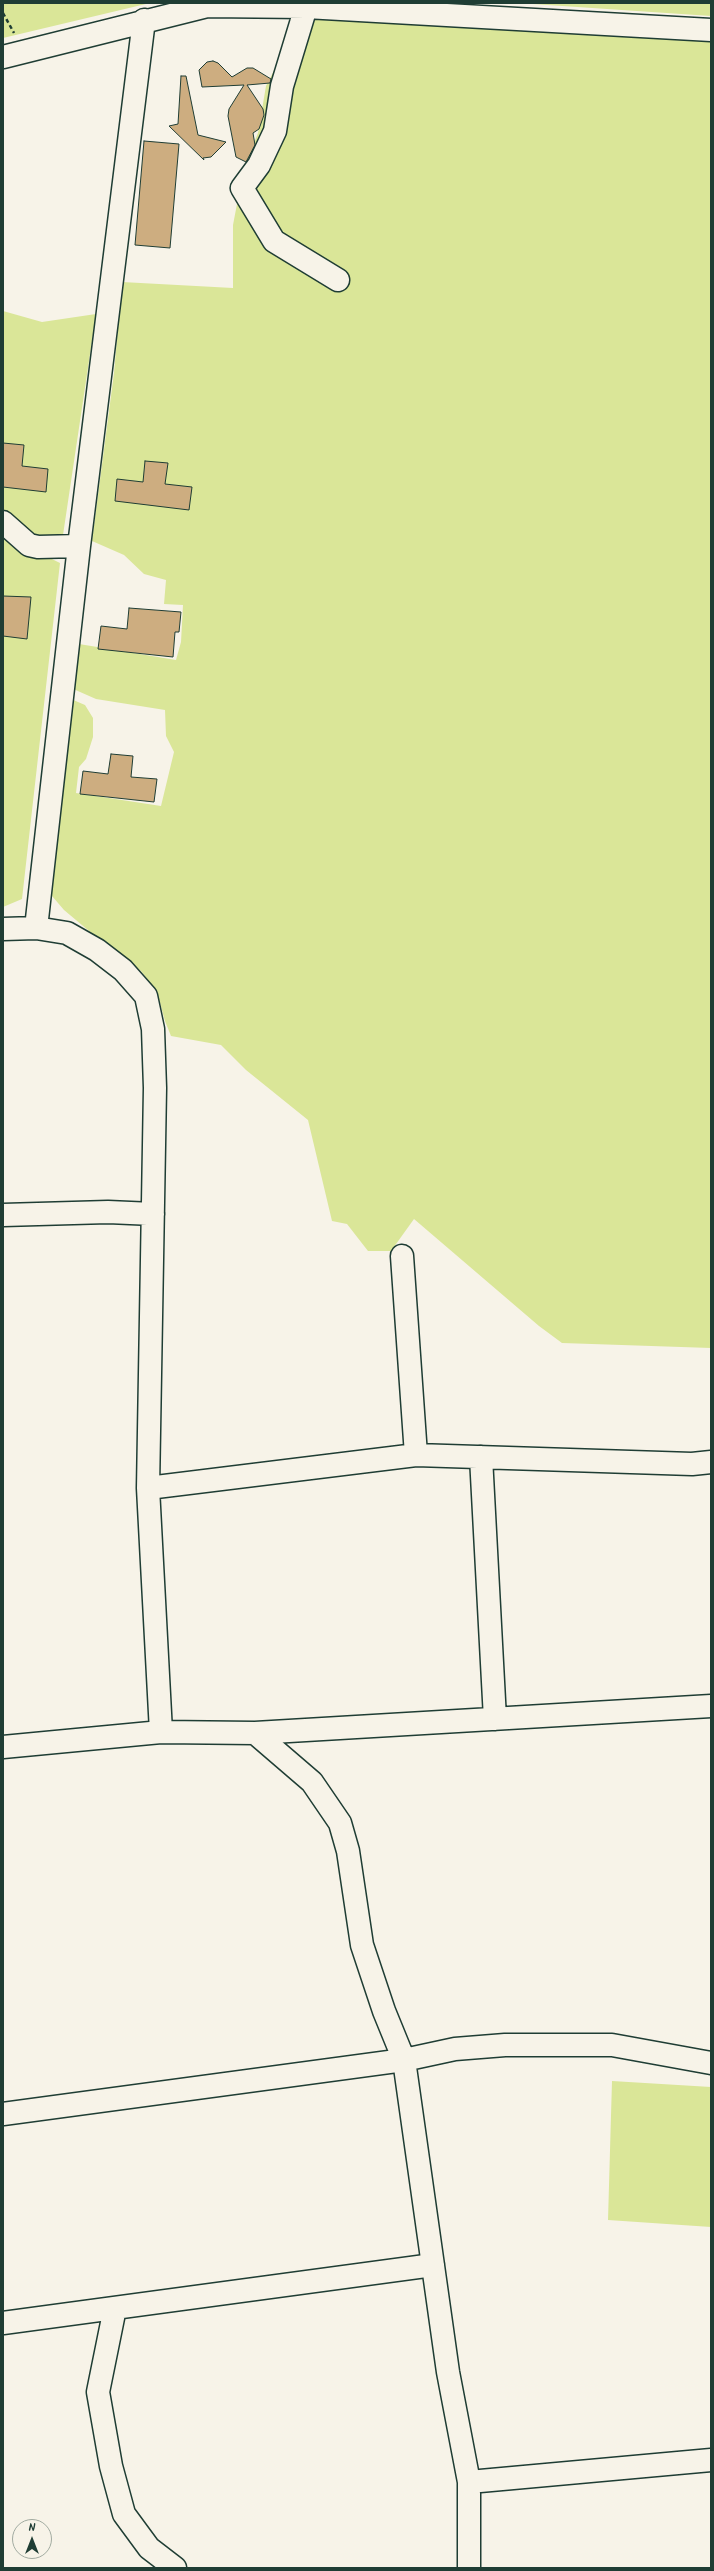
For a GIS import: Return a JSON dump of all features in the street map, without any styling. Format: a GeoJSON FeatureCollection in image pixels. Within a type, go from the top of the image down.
{"type":"FeatureCollection","features":[{"type":"Feature","properties":{"kind":"street"},"geometry":{"type":"LineString","coordinates":[[3,57],[207,4],[306,7],[711,30]]}},
{"type":"Feature","properties":{"kind":"street"},"geometry":{"type":"LineString","coordinates":[[306,7],[282,86],[275,131],[259,165],[242,188],[274,241],[338,280]]}},
{"type":"Feature","properties":{"kind":"street"},"geometry":{"type":"LineString","coordinates":[[36,928],[79,546],[144,20]]}},
{"type":"Feature","properties":{"kind":"street"},"geometry":{"type":"LineString","coordinates":[[3,522],[29,545],[38,547],[79,546]]}},
{"type":"Feature","properties":{"kind":"street"},"geometry":{"type":"LineString","coordinates":[[3,929],[36,928],[67,933],[98,950],[123,970],[146,996],[154,1029],[156,1051],[148,1488],[161,1732]]}},
{"type":"Feature","properties":{"kind":"street"},"geometry":{"type":"LineString","coordinates":[[3,1215],[108,1212],[153,1214]]}},
{"type":"Feature","properties":{"kind":"street"},"geometry":{"type":"LineString","coordinates":[[402,1256],[416,1455]]}},
{"type":"Feature","properties":{"kind":"street"},"geometry":{"type":"LineString","coordinates":[[148,1488],[416,1455],[692,1464],[711,1462]]}},
{"type":"Feature","properties":{"kind":"street"},"geometry":{"type":"LineString","coordinates":[[481,1457],[495,1719]]}},
{"type":"Feature","properties":{"kind":"street"},"geometry":{"type":"LineString","coordinates":[[3,1747],[161,1732],[255,1733],[711,1706]]}},
{"type":"Feature","properties":{"kind":"street"},"geometry":{"type":"LineString","coordinates":[[255,1733],[312,1782],[340,1823],[348,1851],[362,1945],[384,2011],[404,2060],[448,2372],[469,2482],[469,2568]]}},
{"type":"Feature","properties":{"kind":"street"},"geometry":{"type":"LineString","coordinates":[[3,2114],[404,2060],[455,2049],[505,2045],[604,2045],[711,2063]]}},
{"type":"Feature","properties":{"kind":"street"},"geometry":{"type":"LineString","coordinates":[[3,2323],[433,2266]]}},
{"type":"Feature","properties":{"kind":"street"},"geometry":{"type":"LineString","coordinates":[[115,2308],[98,2392],[111,2466],[124,2514],[149,2548],[175,2568]]}},
{"type":"Feature","properties":{"kind":"street"},"geometry":{"type":"LineString","coordinates":[[469,2482],[711,2460]]}},
{"type":"Feature","properties":{"kind":"green space"},"geometry":{"type":"Polygon","coordinates":[[[3,3],[150,3],[3,38],[3,3]]]}},
{"type":"Feature","properties":{"kind":"green space"},"geometry":{"type":"Polygon","coordinates":[[[518,3],[711,3],[711,16],[518,3]]]}},
{"type":"Feature","properties":{"kind":"green space"},"geometry":{"type":"Polygon","coordinates":[[[309,17],[711,39],[711,1348],[562,1343],[539,1326],[414,1219],[391,1251],[368,1251],[347,1224],[332,1221],[308,1120],[246,1070],[221,1045],[171,1036],[157,992],[141,971],[107,946],[64,910],[52,896],[49,878],[71,699],[85,705],[93,718],[93,737],[86,759],[79,767],[76,793],[161,806],[174,752],[166,736],[165,710],[96,699],[71,688],[79,644],[176,660],[181,642],[183,605],[164,604],[166,580],[144,574],[124,555],[92,541],[114,373],[122,282],[233,288],[233,225],[244,167],[258,133],[266,86],[283,53],[309,17]]]}},
{"type":"Feature","properties":{"kind":"green space"},"geometry":{"type":"Polygon","coordinates":[[[3,311],[42,322],[96,314],[63,535],[43,543],[3,510],[3,311]]]}},
{"type":"Feature","properties":{"kind":"green space"},"geometry":{"type":"Polygon","coordinates":[[[3,535],[60,563],[22,899],[3,907],[3,535]]]}},
{"type":"Feature","properties":{"kind":"green space"},"geometry":{"type":"Polygon","coordinates":[[[612,2081],[711,2087],[711,2227],[608,2220],[612,2081]]]}},
{"type":"Feature","properties":{"kind":"building"},"geometry":{"type":"Polygon","coordinates":[[[213,61],[218,63],[232,77],[247,68],[253,68],[271,79],[270,83],[247,85],[263,109],[264,115],[259,129],[253,133],[255,145],[246,162],[236,157],[228,116],[229,109],[244,85],[202,87],[199,70],[207,62],[213,61]]]}},
{"type":"Feature","properties":{"kind":"building"},"geometry":{"type":"Polygon","coordinates":[[[181,76],[186,76],[198,135],[226,142],[211,157],[203,158],[204,160],[169,126],[178,124],[181,76]]]}},
{"type":"Feature","properties":{"kind":"building"},"geometry":{"type":"Polygon","coordinates":[[[144,141],[179,144],[170,248],[135,245],[144,141]]]}},
{"type":"Feature","properties":{"kind":"building"},"geometry":{"type":"Polygon","coordinates":[[[3,443],[24,445],[22,466],[48,469],[46,492],[3,487],[3,443]]]}},
{"type":"Feature","properties":{"kind":"building"},"geometry":{"type":"Polygon","coordinates":[[[145,461],[168,463],[165,484],[192,487],[189,510],[115,501],[117,479],[143,482],[145,461]]]}},
{"type":"Feature","properties":{"kind":"building"},"geometry":{"type":"Polygon","coordinates":[[[3,596],[31,597],[27,639],[3,636],[3,596]]]}},
{"type":"Feature","properties":{"kind":"building"},"geometry":{"type":"Polygon","coordinates":[[[129,608],[181,612],[179,632],[175,632],[173,657],[98,649],[101,626],[127,629],[129,608]]]}},
{"type":"Feature","properties":{"kind":"building"},"geometry":{"type":"Polygon","coordinates":[[[111,754],[133,756],[131,777],[157,779],[154,802],[80,794],[83,771],[108,774],[111,754]]]}}]}
